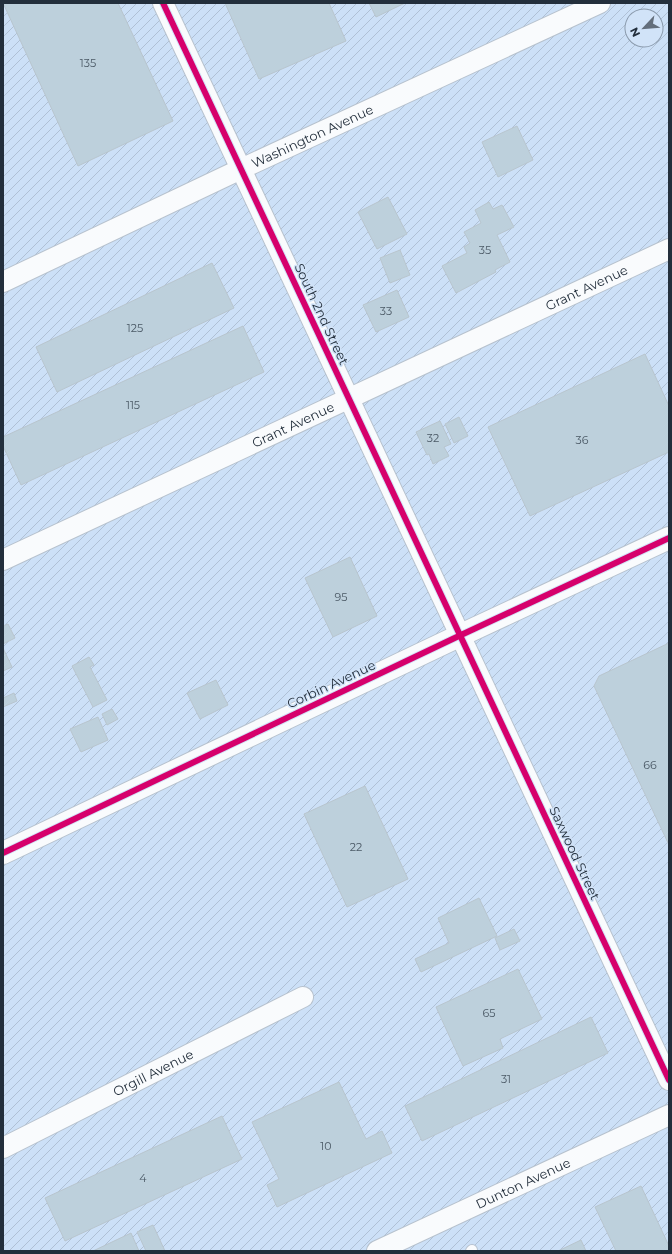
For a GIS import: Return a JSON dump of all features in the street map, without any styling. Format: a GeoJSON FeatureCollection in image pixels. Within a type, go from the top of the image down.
{"type":"FeatureCollection","features":[{"type":"Feature","properties":{"kind":"street","name":"South 2nd Street"},"geometry":{"type":"LineString","coordinates":[[163,3],[461,635]]}},
{"type":"Feature","properties":{"kind":"street","name":"Washington Avenue"},"geometry":{"type":"LineString","coordinates":[[3,282],[241,169],[600,3]]}},
{"type":"Feature","properties":{"kind":"street","name":"Grant Avenue"},"geometry":{"type":"LineString","coordinates":[[3,560],[349,397],[669,249]]}},
{"type":"Feature","properties":{"kind":"street","name":"Corbin Avenue"},"geometry":{"type":"LineString","coordinates":[[3,853],[461,635],[669,538]]}},
{"type":"Feature","properties":{"kind":"street","name":"Saxwood Street"},"geometry":{"type":"LineString","coordinates":[[461,635],[669,1080]]}},
{"type":"Feature","properties":{"kind":"street","name":"Orgill Avenue"},"geometry":{"type":"LineString","coordinates":[[3,1148],[303,997]]}},
{"type":"Feature","properties":{"kind":"street","name":"Dunton Avenue"},"geometry":{"type":"LineString","coordinates":[[377,1251],[669,1114]]}},
{"type":"Feature","properties":{"kind":"shaded area"},"geometry":{"type":"Polygon","coordinates":[[[3,3],[669,3],[669,1251],[3,1251],[3,3]]]}},
{"type":"Feature","properties":{"kind":"building"},"geometry":{"type":"Polygon","coordinates":[[[3,3],[118,3],[173,121],[78,166],[3,3]]]}},
{"type":"Feature","properties":{"kind":"building"},"geometry":{"type":"Polygon","coordinates":[[[225,3],[329,3],[346,41],[259,79],[225,3]]]}},
{"type":"Feature","properties":{"kind":"building"},"geometry":{"type":"Polygon","coordinates":[[[369,3],[405,3],[376,17],[369,3]]]}},
{"type":"Feature","properties":{"kind":"building"},"geometry":{"type":"Polygon","coordinates":[[[517,126],[533,160],[498,177],[482,142],[517,126]]]}},
{"type":"Feature","properties":{"kind":"building"},"geometry":{"type":"Polygon","coordinates":[[[388,197],[407,234],[377,249],[358,212],[388,197]]]}},
{"type":"Feature","properties":{"kind":"building"},"geometry":{"type":"Polygon","coordinates":[[[489,202],[493,209],[502,205],[514,227],[497,235],[510,262],[495,270],[496,272],[456,293],[442,266],[467,253],[464,247],[470,243],[464,232],[481,223],[475,210],[489,202]]]}},
{"type":"Feature","properties":{"kind":"building"},"geometry":{"type":"Polygon","coordinates":[[[400,250],[410,275],[390,283],[380,258],[400,250]]]}},
{"type":"Feature","properties":{"kind":"building"},"geometry":{"type":"Polygon","coordinates":[[[212,263],[234,308],[57,392],[36,347],[212,263]]]}},
{"type":"Feature","properties":{"kind":"building"},"geometry":{"type":"Polygon","coordinates":[[[397,290],[409,317],[376,332],[363,305],[397,290]]]}},
{"type":"Feature","properties":{"kind":"building"},"geometry":{"type":"Polygon","coordinates":[[[243,326],[264,372],[21,485],[3,446],[3,437],[243,326]]]}},
{"type":"Feature","properties":{"kind":"building"},"geometry":{"type":"Polygon","coordinates":[[[645,354],[669,406],[669,452],[530,516],[488,427],[645,354]]]}},
{"type":"Feature","properties":{"kind":"building"},"geometry":{"type":"Polygon","coordinates":[[[459,417],[468,436],[454,443],[445,424],[459,417]]]}},
{"type":"Feature","properties":{"kind":"building"},"geometry":{"type":"Polygon","coordinates":[[[440,421],[451,444],[444,447],[449,456],[433,464],[416,432],[440,421]]]}},
{"type":"Feature","properties":{"kind":"building"},"geometry":{"type":"Polygon","coordinates":[[[350,557],[377,616],[333,637],[305,578],[350,557]]]}},
{"type":"Feature","properties":{"kind":"building"},"geometry":{"type":"Polygon","coordinates":[[[8,624],[15,638],[3,644],[3,626],[8,624]]]}},
{"type":"Feature","properties":{"kind":"building"},"geometry":{"type":"Polygon","coordinates":[[[669,643],[669,845],[594,686],[599,676],[669,643]]]}},
{"type":"Feature","properties":{"kind":"building"},"geometry":{"type":"Polygon","coordinates":[[[3,648],[12,667],[3,671],[3,648]]]}},
{"type":"Feature","properties":{"kind":"building"},"geometry":{"type":"Polygon","coordinates":[[[89,657],[94,665],[90,667],[107,700],[93,707],[72,666],[89,657]]]}},
{"type":"Feature","properties":{"kind":"building"},"geometry":{"type":"Polygon","coordinates":[[[216,680],[228,705],[200,719],[187,693],[216,680]]]}},
{"type":"Feature","properties":{"kind":"building"},"geometry":{"type":"Polygon","coordinates":[[[14,693],[17,701],[3,707],[3,698],[14,693]]]}},
{"type":"Feature","properties":{"kind":"building"},"geometry":{"type":"Polygon","coordinates":[[[112,709],[118,719],[107,725],[102,714],[112,709]]]}},
{"type":"Feature","properties":{"kind":"building"},"geometry":{"type":"Polygon","coordinates":[[[98,717],[108,740],[81,752],[70,729],[98,717]]]}},
{"type":"Feature","properties":{"kind":"building"},"geometry":{"type":"Polygon","coordinates":[[[365,786],[408,879],[347,907],[304,814],[365,786]]]}},
{"type":"Feature","properties":{"kind":"building"},"geometry":{"type":"Polygon","coordinates":[[[479,898],[497,936],[421,972],[415,959],[449,943],[438,918],[479,898]]]}},
{"type":"Feature","properties":{"kind":"building"},"geometry":{"type":"Polygon","coordinates":[[[514,929],[520,941],[500,950],[495,938],[514,929]]]}},
{"type":"Feature","properties":{"kind":"building"},"geometry":{"type":"Polygon","coordinates":[[[518,969],[542,1019],[500,1039],[503,1048],[463,1066],[436,1007],[518,969]]]}},
{"type":"Feature","properties":{"kind":"building"},"geometry":{"type":"Polygon","coordinates":[[[591,1017],[608,1053],[422,1141],[405,1106],[591,1017]]]}},
{"type":"Feature","properties":{"kind":"building"},"geometry":{"type":"Polygon","coordinates":[[[339,1082],[366,1139],[382,1131],[392,1153],[277,1207],[267,1185],[279,1179],[252,1122],[339,1082]]]}},
{"type":"Feature","properties":{"kind":"building"},"geometry":{"type":"Polygon","coordinates":[[[222,1116],[242,1159],[65,1241],[45,1198],[222,1116]]]}},
{"type":"Feature","properties":{"kind":"building"},"geometry":{"type":"Polygon","coordinates":[[[641,1186],[669,1246],[669,1251],[616,1251],[595,1207],[641,1186]]]}},
{"type":"Feature","properties":{"kind":"building"},"geometry":{"type":"Polygon","coordinates":[[[153,1225],[165,1251],[146,1251],[137,1232],[153,1225]]]}},
{"type":"Feature","properties":{"kind":"building"},"geometry":{"type":"Polygon","coordinates":[[[131,1233],[139,1251],[93,1251],[131,1233]]]}},
{"type":"Feature","properties":{"kind":"building"},"geometry":{"type":"Polygon","coordinates":[[[581,1240],[586,1251],[558,1251],[581,1240]]]}},
{"type":"Feature","properties":{"kind":"cycle path"},"geometry":{"type":"LineString","coordinates":[[163,3],[669,1080]]}},
{"type":"Feature","properties":{"kind":"cycle path"},"geometry":{"type":"LineString","coordinates":[[3,853],[461,635],[669,538]]}}]}
